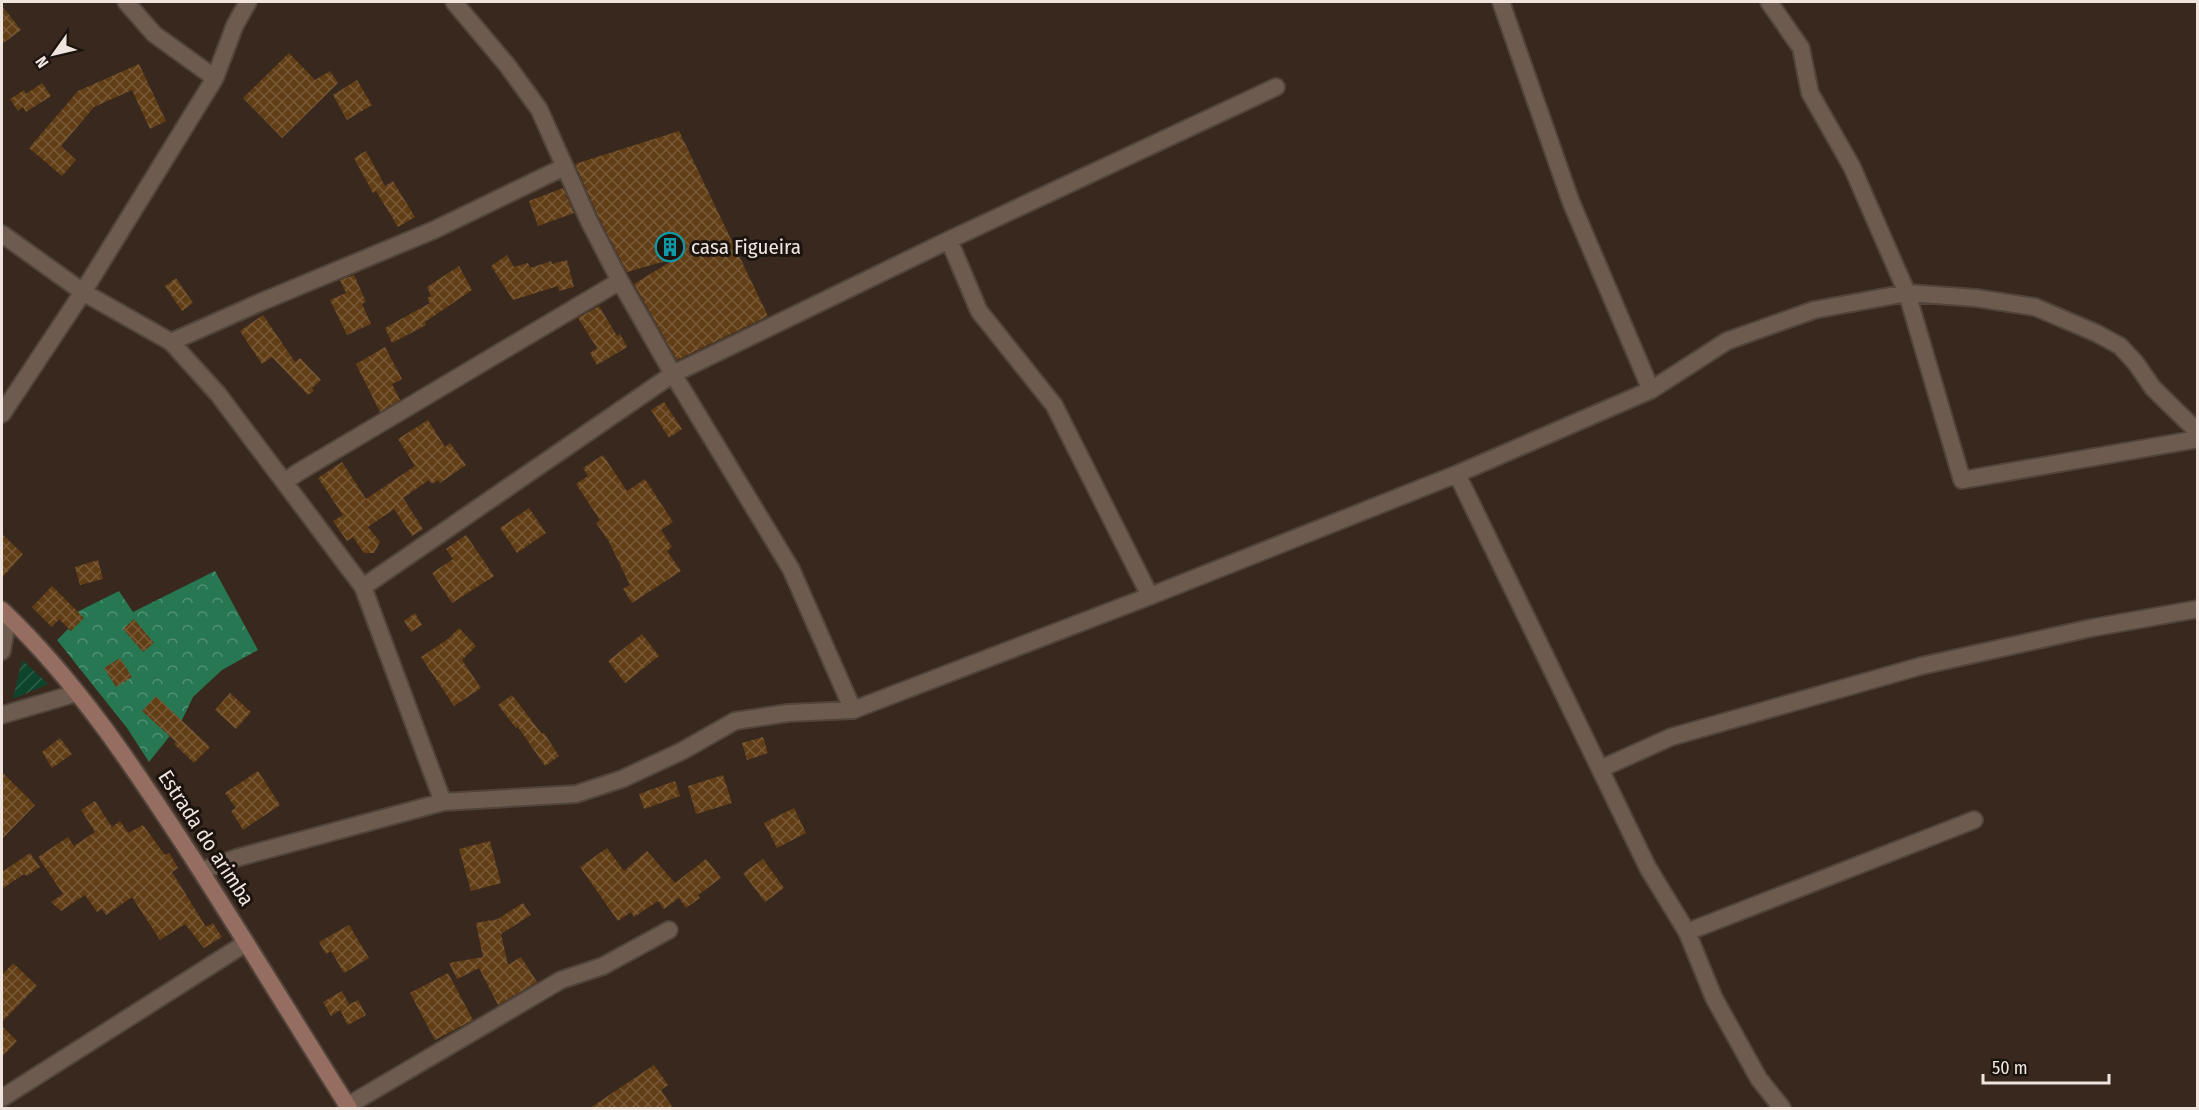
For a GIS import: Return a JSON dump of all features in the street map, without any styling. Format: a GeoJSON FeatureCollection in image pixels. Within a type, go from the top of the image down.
{"type":"FeatureCollection","features":[{"type":"Feature","properties":{"kind":"main road","name":"Estrada do arimba"},"geometry":{"type":"LineString","coordinates":[[5,613],[44,653],[139,775],[348,1107]]}},
{"type":"Feature","properties":{"kind":"street"},"geometry":{"type":"LineString","coordinates":[[126,2],[154,34],[215,78]]}},
{"type":"Feature","properties":{"kind":"street"},"geometry":{"type":"LineString","coordinates":[[2,414],[83,292],[215,78],[234,25],[248,2]]}},
{"type":"Feature","properties":{"kind":"street"},"geometry":{"type":"LineString","coordinates":[[454,2],[507,65],[539,109],[564,167],[620,281],[673,374],[791,569],[853,710]]}},
{"type":"Feature","properties":{"kind":"street"},"geometry":{"type":"LineString","coordinates":[[1501,2],[1571,202],[1651,390]]}},
{"type":"Feature","properties":{"kind":"street"},"geometry":{"type":"LineString","coordinates":[[1769,2],[1801,48],[1810,93],[1852,167],[1907,293],[1962,480],[2198,439]]}},
{"type":"Feature","properties":{"kind":"street"},"geometry":{"type":"LineString","coordinates":[[363,587],[673,374],[949,240],[1276,87]]}},
{"type":"Feature","properties":{"kind":"street"},"geometry":{"type":"LineString","coordinates":[[171,342],[434,230],[564,167]]}},
{"type":"Feature","properties":{"kind":"street"},"geometry":{"type":"LineString","coordinates":[[2,234],[83,292],[171,342],[218,394],[363,587],[443,802]]}},
{"type":"Feature","properties":{"kind":"street"},"geometry":{"type":"LineString","coordinates":[[949,240],[979,311],[1054,405],[1150,596]]}},
{"type":"Feature","properties":{"kind":"street"},"geometry":{"type":"LineString","coordinates":[[285,482],[620,281]]}},
{"type":"Feature","properties":{"kind":"street"},"geometry":{"type":"LineString","coordinates":[[201,871],[236,858],[443,802],[576,794],[622,779],[682,751],[735,721],[788,713],[853,710],[1150,596],[1457,474],[1651,390],[1726,340],[1814,310],[1907,293],[1976,298],[2035,307],[2096,333],[2120,346],[2135,362],[2152,388],[2198,432]]}},
{"type":"Feature","properties":{"kind":"street"},"geometry":{"type":"LineString","coordinates":[[1457,474],[1648,868],[1687,932],[1714,999],[1759,1078],[1782,1108]]}},
{"type":"Feature","properties":{"kind":"street"},"geometry":{"type":"LineString","coordinates":[[1600,769],[1671,736],[1921,666],[2091,628],[2198,609]]}},
{"type":"Feature","properties":{"kind":"street"},"geometry":{"type":"LineString","coordinates":[[2,651],[5,613]]}},
{"type":"Feature","properties":{"kind":"street"},"geometry":{"type":"LineString","coordinates":[[2,715],[77,693]]}},
{"type":"Feature","properties":{"kind":"street"},"geometry":{"type":"LineString","coordinates":[[1687,932],[1974,820]]}},
{"type":"Feature","properties":{"kind":"street"},"geometry":{"type":"LineString","coordinates":[[348,1107],[561,980],[603,966],[669,930]]}},
{"type":"Feature","properties":{"kind":"street"},"geometry":{"type":"LineString","coordinates":[[2,1098],[246,943]]}},
{"type":"Feature","properties":{"kind":"green space"},"geometry":{"type":"Polygon","coordinates":[[[215,571],[258,650],[222,670],[193,697],[181,722],[149,762],[127,728],[57,640],[68,629],[71,631],[77,612],[119,591],[133,612],[215,571]]]}},
{"type":"Feature","properties":{"kind":"green space"},"geometry":{"type":"Polygon","coordinates":[[[22,660],[48,684],[13,699],[22,660]]]}},
{"type":"Feature","properties":{"kind":"building"},"geometry":{"type":"Polygon","coordinates":[[[2,6],[21,30],[2,44],[2,6]]]}},
{"type":"Feature","properties":{"kind":"building"},"geometry":{"type":"Polygon","coordinates":[[[289,53],[315,80],[330,71],[338,83],[282,138],[243,98],[289,53]]]}},
{"type":"Feature","properties":{"kind":"building"},"geometry":{"type":"Polygon","coordinates":[[[139,64],[166,121],[150,129],[132,90],[94,107],[61,146],[76,160],[62,176],[29,148],[78,91],[139,64]]]}},
{"type":"Feature","properties":{"kind":"building"},"geometry":{"type":"Polygon","coordinates":[[[357,80],[372,105],[347,120],[333,95],[357,80]]]}},
{"type":"Feature","properties":{"kind":"building"},"geometry":{"type":"Polygon","coordinates":[[[42,83],[51,96],[26,112],[23,107],[18,111],[10,99],[24,90],[26,94],[42,83]]]}},
{"type":"Feature","properties":{"kind":"building","name":"casa Figueira"},"geometry":{"type":"Polygon","coordinates":[[[679,131],[768,316],[677,360],[634,284],[670,262],[669,260],[627,272],[598,216],[575,164],[679,131]]]}},
{"type":"Feature","properties":{"kind":"building"},"geometry":{"type":"Polygon","coordinates":[[[366,151],[385,186],[393,181],[415,217],[398,227],[376,191],[373,193],[354,158],[366,151]]]}},
{"type":"Feature","properties":{"kind":"building"},"geometry":{"type":"Polygon","coordinates":[[[563,188],[574,213],[538,226],[529,201],[563,188]]]}},
{"type":"Feature","properties":{"kind":"building"},"geometry":{"type":"Polygon","coordinates":[[[507,255],[514,267],[528,263],[530,268],[551,261],[552,264],[567,260],[574,287],[559,291],[558,286],[513,300],[491,266],[507,255]]]}},
{"type":"Feature","properties":{"kind":"building"},"geometry":{"type":"Polygon","coordinates":[[[459,266],[472,290],[425,322],[426,325],[392,343],[385,328],[430,303],[427,298],[431,296],[427,287],[459,266]]]}},
{"type":"Feature","properties":{"kind":"building"},"geometry":{"type":"Polygon","coordinates":[[[354,275],[366,302],[362,304],[371,324],[347,335],[330,300],[346,293],[340,280],[354,275]]]}},
{"type":"Feature","properties":{"kind":"building"},"geometry":{"type":"Polygon","coordinates":[[[176,278],[193,303],[182,311],[165,286],[176,278]]]}},
{"type":"Feature","properties":{"kind":"building"},"geometry":{"type":"Polygon","coordinates":[[[599,306],[617,336],[620,334],[627,347],[597,365],[590,353],[597,348],[578,318],[599,306]]]}},
{"type":"Feature","properties":{"kind":"building"},"geometry":{"type":"Polygon","coordinates":[[[263,315],[295,362],[300,358],[321,380],[312,388],[314,391],[308,395],[272,357],[262,364],[240,331],[263,315]]]}},
{"type":"Feature","properties":{"kind":"building"},"geometry":{"type":"Polygon","coordinates":[[[385,347],[402,379],[392,384],[400,400],[380,412],[356,364],[385,347]]]}},
{"type":"Feature","properties":{"kind":"building"},"geometry":{"type":"Polygon","coordinates":[[[664,402],[682,429],[669,438],[651,410],[664,402]]]}},
{"type":"Feature","properties":{"kind":"building"},"geometry":{"type":"Polygon","coordinates":[[[428,420],[445,447],[450,443],[466,465],[440,483],[438,480],[432,484],[429,480],[403,498],[423,529],[412,536],[394,509],[368,527],[380,542],[374,553],[364,553],[353,537],[347,541],[333,521],[343,515],[318,478],[342,462],[366,499],[415,466],[398,439],[428,420]]]}},
{"type":"Feature","properties":{"kind":"building"},"geometry":{"type":"Polygon","coordinates":[[[603,455],[627,491],[645,479],[673,522],[661,530],[672,547],[667,551],[681,571],[632,603],[623,589],[630,585],[608,540],[596,523],[600,520],[576,484],[588,476],[583,468],[603,455]]]}},
{"type":"Feature","properties":{"kind":"building"},"geometry":{"type":"Polygon","coordinates":[[[529,508],[546,533],[517,553],[500,528],[529,508]]]}},
{"type":"Feature","properties":{"kind":"building"},"geometry":{"type":"Polygon","coordinates":[[[2,534],[23,554],[2,578],[2,534]]]}},
{"type":"Feature","properties":{"kind":"building"},"geometry":{"type":"Polygon","coordinates":[[[466,535],[494,576],[452,603],[432,573],[453,559],[446,549],[466,535]]]}},
{"type":"Feature","properties":{"kind":"building"},"geometry":{"type":"Polygon","coordinates":[[[98,560],[103,579],[80,585],[75,567],[98,560]]]}},
{"type":"Feature","properties":{"kind":"building"},"geometry":{"type":"Polygon","coordinates":[[[52,586],[84,618],[71,631],[59,619],[52,627],[32,607],[52,586]]]}},
{"type":"Feature","properties":{"kind":"building"},"geometry":{"type":"Polygon","coordinates":[[[415,613],[422,625],[411,632],[404,621],[415,613]]]}},
{"type":"Feature","properties":{"kind":"building"},"geometry":{"type":"Polygon","coordinates":[[[134,619],[154,643],[143,652],[123,629],[134,619]]]}},
{"type":"Feature","properties":{"kind":"building"},"geometry":{"type":"Polygon","coordinates":[[[459,628],[476,646],[462,660],[481,688],[454,706],[421,657],[448,639],[459,628]]]}},
{"type":"Feature","properties":{"kind":"building"},"geometry":{"type":"Polygon","coordinates":[[[642,634],[659,656],[625,683],[608,661],[642,634]]]}},
{"type":"Feature","properties":{"kind":"building"},"geometry":{"type":"Polygon","coordinates":[[[120,658],[132,677],[116,687],[104,668],[120,658]]]}},
{"type":"Feature","properties":{"kind":"building"},"geometry":{"type":"Polygon","coordinates":[[[230,693],[251,712],[236,729],[215,710],[230,693]]]}},
{"type":"Feature","properties":{"kind":"building"},"geometry":{"type":"Polygon","coordinates":[[[512,695],[542,734],[544,733],[559,756],[545,766],[518,727],[516,728],[498,705],[512,695]]]}},
{"type":"Feature","properties":{"kind":"building"},"geometry":{"type":"Polygon","coordinates":[[[156,696],[210,747],[194,763],[174,744],[176,742],[142,711],[156,696]]]}},
{"type":"Feature","properties":{"kind":"building"},"geometry":{"type":"Polygon","coordinates":[[[763,737],[768,753],[747,760],[742,743],[763,737]]]}},
{"type":"Feature","properties":{"kind":"building"},"geometry":{"type":"Polygon","coordinates":[[[60,738],[72,754],[52,768],[42,752],[60,738]]]}},
{"type":"Feature","properties":{"kind":"building"},"geometry":{"type":"Polygon","coordinates":[[[258,771],[280,805],[243,830],[231,811],[236,808],[225,793],[258,771]]]}},
{"type":"Feature","properties":{"kind":"building"},"geometry":{"type":"Polygon","coordinates":[[[2,772],[35,805],[2,839],[2,772]]]}},
{"type":"Feature","properties":{"kind":"building"},"geometry":{"type":"Polygon","coordinates":[[[723,775],[732,803],[696,814],[688,786],[723,775]]]}},
{"type":"Feature","properties":{"kind":"building"},"geometry":{"type":"Polygon","coordinates":[[[675,781],[680,796],[644,809],[639,794],[675,781]]]}},
{"type":"Feature","properties":{"kind":"building"},"geometry":{"type":"Polygon","coordinates":[[[95,801],[112,827],[120,821],[128,833],[143,825],[165,855],[169,853],[178,868],[172,872],[206,927],[213,923],[222,937],[204,948],[185,924],[160,940],[132,897],[106,915],[102,909],[97,912],[85,895],[61,911],[51,902],[63,894],[38,857],[68,837],[74,846],[95,832],[81,810],[95,801]]]}},
{"type":"Feature","properties":{"kind":"building"},"geometry":{"type":"Polygon","coordinates":[[[794,808],[806,833],[777,848],[764,823],[794,808]]]}},
{"type":"Feature","properties":{"kind":"building"},"geometry":{"type":"Polygon","coordinates":[[[490,841],[501,883],[471,891],[459,849],[490,841]]]}},
{"type":"Feature","properties":{"kind":"building"},"geometry":{"type":"Polygon","coordinates":[[[607,848],[624,871],[647,851],[675,883],[706,859],[721,878],[698,895],[700,898],[686,908],[679,898],[664,909],[658,901],[634,917],[631,912],[618,921],[580,867],[607,848]]]}},
{"type":"Feature","properties":{"kind":"building"},"geometry":{"type":"Polygon","coordinates":[[[30,853],[40,867],[27,876],[24,874],[2,889],[2,872],[30,853]]]}},
{"type":"Feature","properties":{"kind":"building"},"geometry":{"type":"Polygon","coordinates":[[[763,859],[784,888],[765,902],[743,873],[763,859]]]}},
{"type":"Feature","properties":{"kind":"building"},"geometry":{"type":"Polygon","coordinates":[[[523,903],[531,915],[501,934],[508,965],[521,957],[537,982],[498,1005],[479,968],[457,979],[449,963],[483,957],[476,923],[498,919],[523,903]]]}},
{"type":"Feature","properties":{"kind":"building"},"geometry":{"type":"Polygon","coordinates":[[[349,925],[369,958],[344,973],[331,951],[326,954],[319,942],[349,925]]]}},
{"type":"Feature","properties":{"kind":"building"},"geometry":{"type":"Polygon","coordinates":[[[13,963],[37,986],[2,1022],[2,975],[13,963]]]}},
{"type":"Feature","properties":{"kind":"building"},"geometry":{"type":"Polygon","coordinates":[[[448,973],[473,1020],[435,1040],[410,993],[448,973]]]}},
{"type":"Feature","properties":{"kind":"building"},"geometry":{"type":"Polygon","coordinates":[[[342,991],[349,1004],[345,1007],[358,1000],[366,1015],[348,1025],[340,1010],[331,1016],[323,1002],[342,991]]]}},
{"type":"Feature","properties":{"kind":"building"},"geometry":{"type":"Polygon","coordinates":[[[2,1026],[17,1041],[2,1057],[2,1026]]]}},
{"type":"Feature","properties":{"kind":"building"},"geometry":{"type":"Polygon","coordinates":[[[654,1065],[668,1085],[661,1090],[673,1108],[590,1108],[654,1065]]]}},
{"type":"Feature","properties":{"kind":"place","name":"casa Figueira"},"geometry":{"type":"Point","coordinates":[670,247]}}]}
